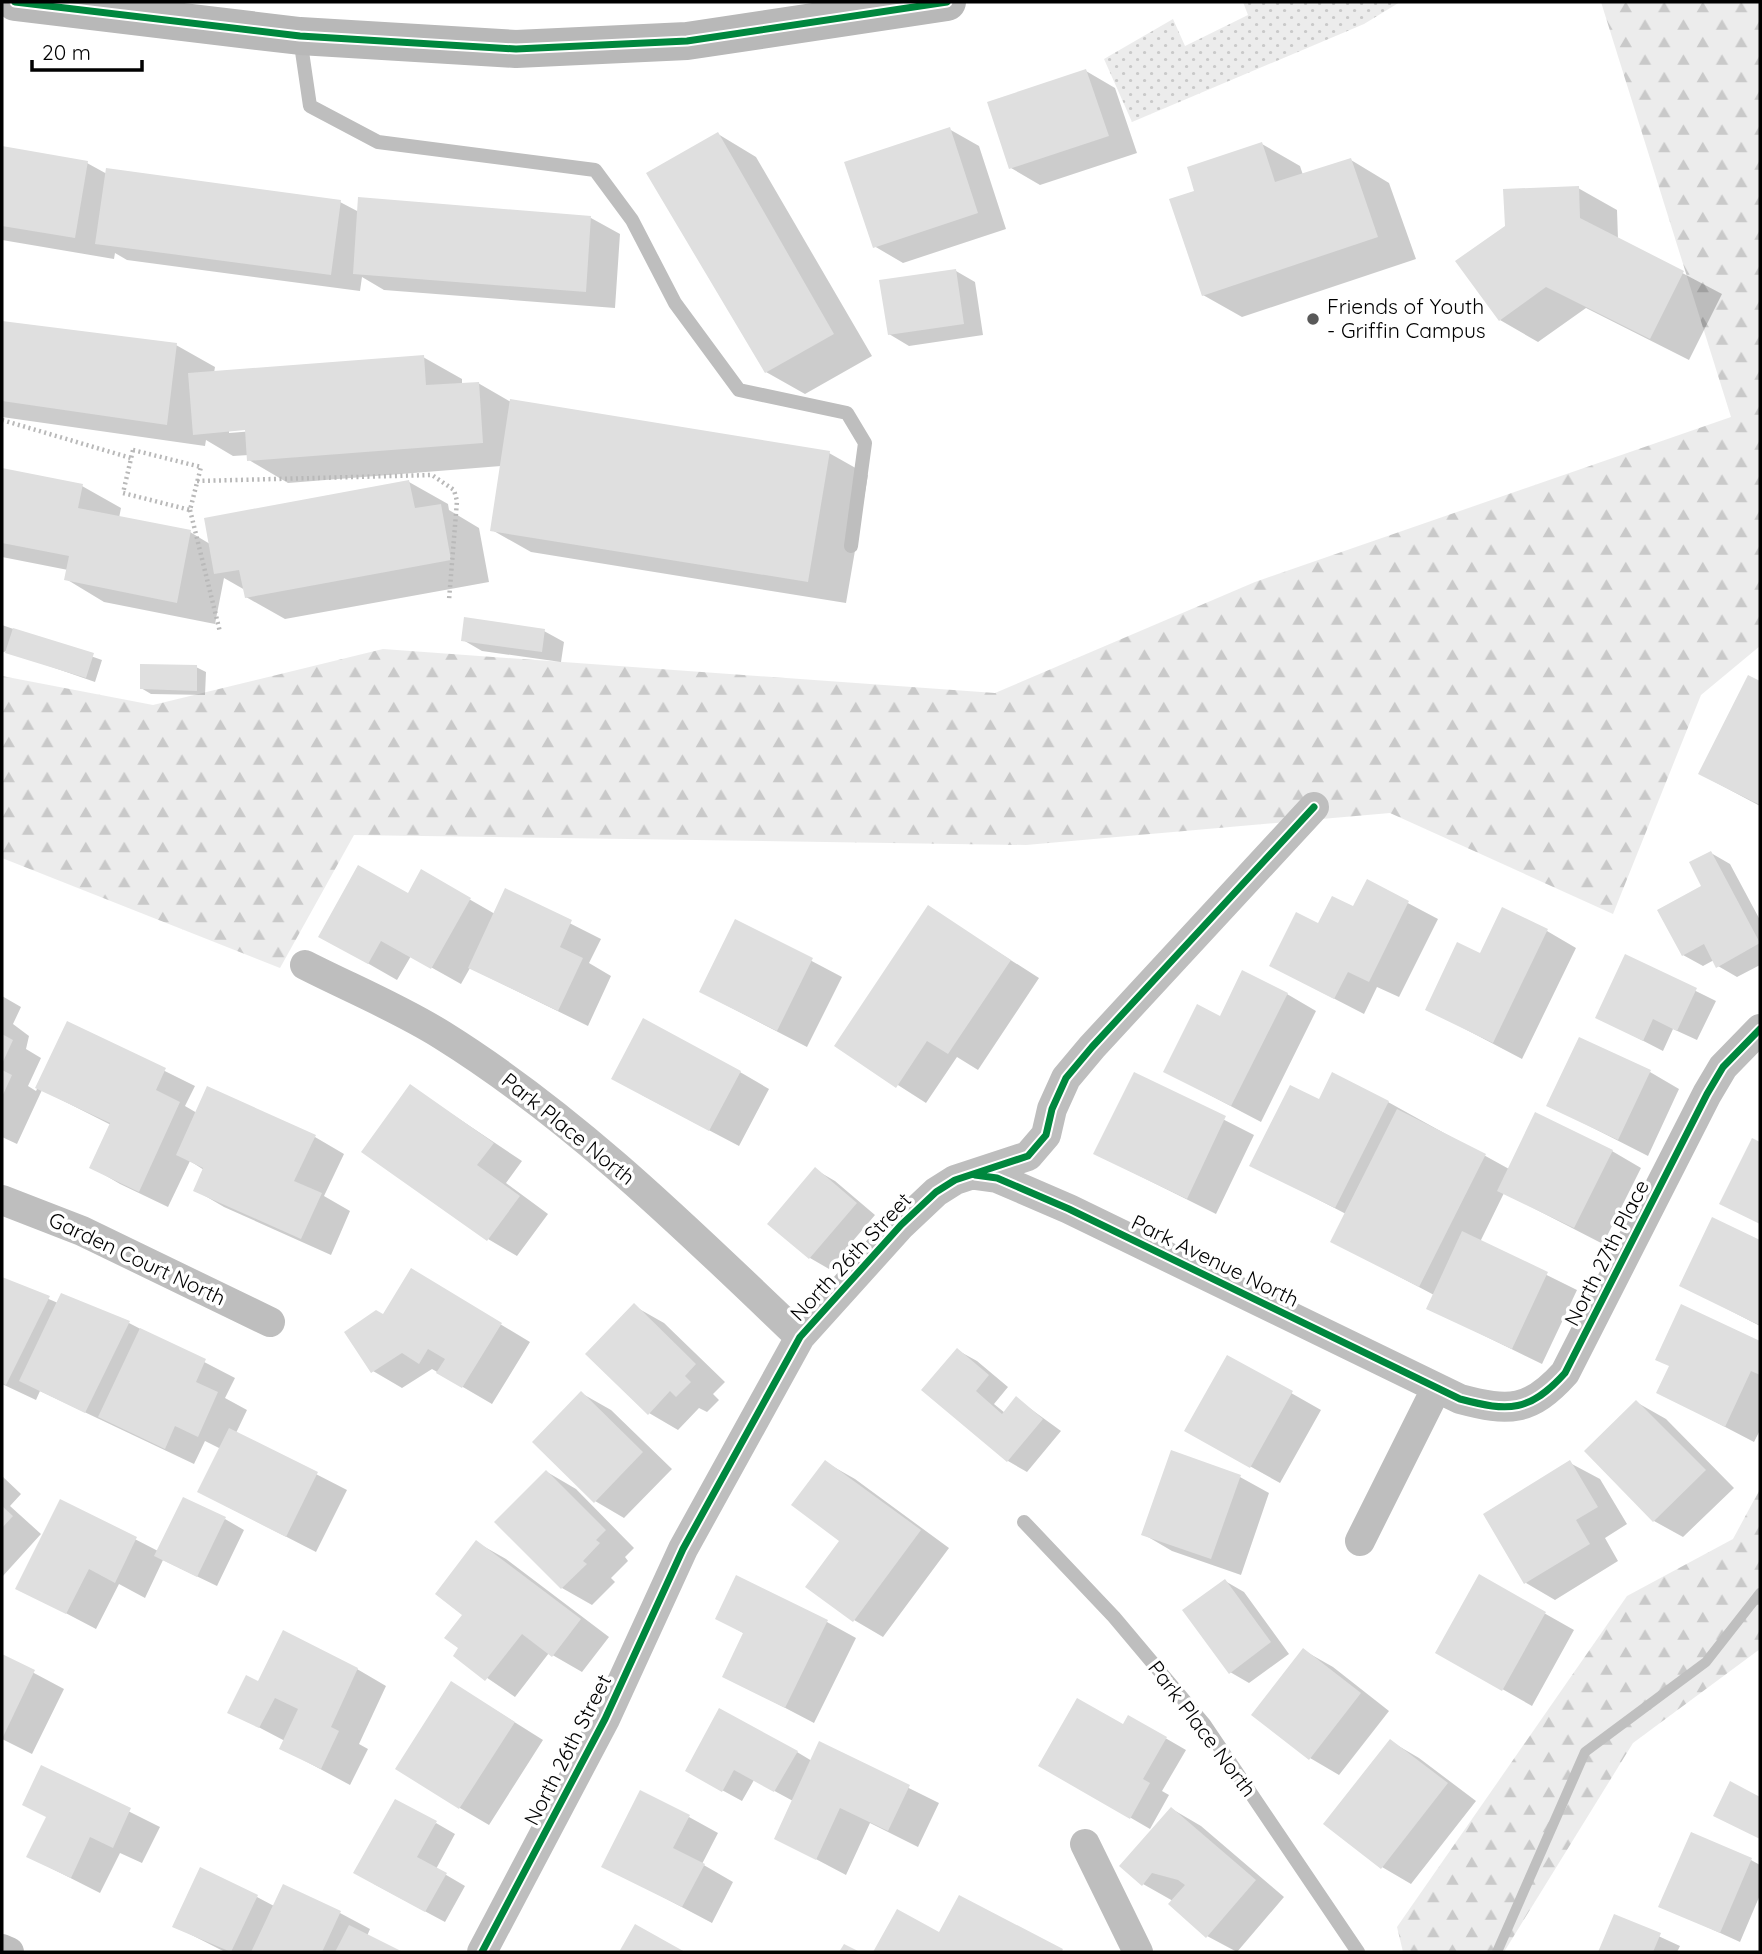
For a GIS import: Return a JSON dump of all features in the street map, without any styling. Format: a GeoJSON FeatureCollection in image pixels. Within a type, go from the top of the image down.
{"type":"FeatureCollection","features":[{"type":"Feature","properties":{"kind":"street"},"geometry":{"type":"LineString","coordinates":[[15,2],[300,36],[516,49],[687,41],[947,2]]}},
{"type":"Feature","properties":{"kind":"street","name":"North 26th Street"},"geometry":{"type":"LineString","coordinates":[[482,1952],[605,1719],[683,1549],[800,1337],[901,1225],[936,1192],[955,1180],[1028,1156],[1046,1135],[1052,1109],[1066,1078],[1092,1046],[1314,807]]}},
{"type":"Feature","properties":{"kind":"street","name":"Park Place North"},"geometry":{"type":"LineString","coordinates":[[305,965],[440,1034],[498,1073],[668,1211],[800,1337]]}},
{"type":"Feature","properties":{"kind":"street","name":"North 27th Place"},"geometry":{"type":"LineString","coordinates":[[1436,1389],[1494,1408],[1524,1406],[1546,1394],[1565,1373],[1707,1094],[1723,1067],[1760,1029]]}},
{"type":"Feature","properties":{"kind":"street","name":"Park Avenue North"},"geometry":{"type":"LineString","coordinates":[[975,1175],[998,1178],[1069,1209],[1436,1389]]}},
{"type":"Feature","properties":{"kind":"street","name":"Garden Court North"},"geometry":{"type":"LineString","coordinates":[[2,1200],[82,1231],[270,1322]]}},
{"type":"Feature","properties":{"kind":"street"},"geometry":{"type":"LineString","coordinates":[[1360,1541],[1436,1389]]}},
{"type":"Feature","properties":{"kind":"street"},"geometry":{"type":"LineString","coordinates":[[1085,1844],[1138,1952]]}},
{"type":"Feature","properties":{"kind":"street"},"geometry":{"type":"LineString","coordinates":[[2,1949],[9,1952]]}},
{"type":"Feature","properties":{"kind":"lane"},"geometry":{"type":"LineString","coordinates":[[300,36],[310,106],[378,142],[595,170],[632,220],[675,303],[739,390],[847,413],[865,443],[851,546]]}},
{"type":"Feature","properties":{"kind":"lane","name":"Park Place North"},"geometry":{"type":"LineString","coordinates":[[1024,1522],[1114,1617],[1204,1724],[1359,1952]]}},
{"type":"Feature","properties":{"kind":"path"},"geometry":{"type":"LineString","coordinates":[[2,420],[131,458]]}},
{"type":"Feature","properties":{"kind":"path"},"geometry":{"type":"LineString","coordinates":[[190,510],[123,493],[134,450],[201,467],[190,510],[220,632]]}},
{"type":"Feature","properties":{"kind":"path"},"geometry":{"type":"LineString","coordinates":[[197,481],[432,475],[454,490],[457,501],[449,600]]}},
{"type":"Feature","properties":{"kind":"green space"},"geometry":{"type":"Polygon","coordinates":[[[1243,2],[1400,2],[1364,24],[1132,122],[1104,59],[1173,19],[1185,46],[1248,15],[1243,2]]]}},
{"type":"Feature","properties":{"kind":"green space"},"geometry":{"type":"Polygon","coordinates":[[[1601,2],[1760,2],[1760,646],[1701,695],[1613,914],[1390,813],[1026,845],[354,835],[280,968],[2,858],[2,676],[153,705],[383,649],[995,693],[1255,582],[1731,417],[1601,2]]]}},
{"type":"Feature","properties":{"kind":"green space"},"geometry":{"type":"Polygon","coordinates":[[[1760,1489],[1760,1649],[1633,1743],[1504,1952],[1403,1952],[1397,1927],[1627,1596],[1733,1539],[1760,1489]]]}},
{"type":"Feature","properties":{"kind":"building"},"geometry":{"type":"Polygon","coordinates":[[[1086,69],[1109,136],[1009,169],[987,102],[1086,69]]]}},
{"type":"Feature","properties":{"kind":"building"},"geometry":{"type":"Polygon","coordinates":[[[950,127],[978,213],[873,248],[844,162],[950,127]]]}},
{"type":"Feature","properties":{"kind":"building"},"geometry":{"type":"Polygon","coordinates":[[[718,132],[834,334],[765,373],[646,173],[718,132]]]}},
{"type":"Feature","properties":{"kind":"building"},"geometry":{"type":"Polygon","coordinates":[[[1262,142],[1275,182],[1351,158],[1378,237],[1202,296],[1169,199],[1194,191],[1187,167],[1262,142]]]}},
{"type":"Feature","properties":{"kind":"building"},"geometry":{"type":"Polygon","coordinates":[[[2,146],[88,161],[75,238],[2,226],[2,146]]]}},
{"type":"Feature","properties":{"kind":"building"},"geometry":{"type":"Polygon","coordinates":[[[106,168],[341,200],[331,275],[95,244],[106,168]]]}},
{"type":"Feature","properties":{"kind":"building"},"geometry":{"type":"Polygon","coordinates":[[[1579,186],[1580,218],[1684,271],[1650,339],[1546,287],[1499,321],[1455,261],[1505,226],[1503,189],[1579,186]]]}},
{"type":"Feature","properties":{"kind":"building"},"geometry":{"type":"Polygon","coordinates":[[[358,197],[591,216],[586,292],[353,274],[358,197]]]}},
{"type":"Feature","properties":{"kind":"building"},"geometry":{"type":"Polygon","coordinates":[[[956,269],[964,324],[888,335],[879,280],[956,269]]]}},
{"type":"Feature","properties":{"kind":"building"},"geometry":{"type":"Polygon","coordinates":[[[2,321],[177,343],[167,425],[2,401],[2,321]]]}},
{"type":"Feature","properties":{"kind":"building"},"geometry":{"type":"Polygon","coordinates":[[[424,355],[426,385],[479,382],[483,443],[247,461],[245,430],[193,435],[188,373],[424,355]]]}},
{"type":"Feature","properties":{"kind":"building"},"geometry":{"type":"Polygon","coordinates":[[[510,399],[830,451],[808,582],[490,531],[510,399]]]}},
{"type":"Feature","properties":{"kind":"building"},"geometry":{"type":"Polygon","coordinates":[[[2,468],[83,484],[78,508],[191,530],[177,603],[64,580],[69,556],[2,543],[2,468]]]}},
{"type":"Feature","properties":{"kind":"building"},"geometry":{"type":"Polygon","coordinates":[[[409,480],[415,508],[441,504],[451,560],[245,598],[239,570],[214,574],[204,518],[409,480]]]}},
{"type":"Feature","properties":{"kind":"building"},"geometry":{"type":"Polygon","coordinates":[[[464,617],[545,629],[542,652],[461,641],[464,617]]]}},
{"type":"Feature","properties":{"kind":"building"},"geometry":{"type":"Polygon","coordinates":[[[13,628],[94,653],[86,678],[5,653],[13,628]]]}},
{"type":"Feature","properties":{"kind":"building"},"geometry":{"type":"Polygon","coordinates":[[[140,664],[197,665],[197,691],[140,689],[140,664]]]}},
{"type":"Feature","properties":{"kind":"building"},"geometry":{"type":"Polygon","coordinates":[[[1748,675],[1760,681],[1760,805],[1698,774],[1748,675]]]}},
{"type":"Feature","properties":{"kind":"building"},"geometry":{"type":"Polygon","coordinates":[[[1711,851],[1760,943],[1716,968],[1704,944],[1682,956],[1657,910],[1701,886],[1689,862],[1711,851]]]}},
{"type":"Feature","properties":{"kind":"building"},"geometry":{"type":"Polygon","coordinates":[[[358,865],[408,893],[421,869],[471,898],[431,969],[381,941],[368,964],[318,937],[358,865]]]}},
{"type":"Feature","properties":{"kind":"building"},"geometry":{"type":"Polygon","coordinates":[[[1367,879],[1409,901],[1369,982],[1348,972],[1334,999],[1269,966],[1296,912],[1318,923],[1332,896],[1353,906],[1367,879]]]}},
{"type":"Feature","properties":{"kind":"building"},"geometry":{"type":"Polygon","coordinates":[[[505,888],[572,920],[560,947],[583,958],[558,1011],[468,968],[505,888]]]}},
{"type":"Feature","properties":{"kind":"building"},"geometry":{"type":"Polygon","coordinates":[[[928,905],[1011,960],[948,1054],[927,1041],[896,1088],[834,1046],[928,905]]]}},
{"type":"Feature","properties":{"kind":"building"},"geometry":{"type":"Polygon","coordinates":[[[1502,907],[1548,929],[1493,1043],[1425,1010],[1457,942],[1480,953],[1502,907]]]}},
{"type":"Feature","properties":{"kind":"building"},"geometry":{"type":"Polygon","coordinates":[[[735,919],[813,958],[777,1031],[699,992],[735,919]]]}},
{"type":"Feature","properties":{"kind":"building"},"geometry":{"type":"Polygon","coordinates":[[[1625,954],[1697,988],[1677,1031],[1653,1019],[1643,1041],[1595,1018],[1625,954]]]}},
{"type":"Feature","properties":{"kind":"building"},"geometry":{"type":"Polygon","coordinates":[[[1242,970],[1288,993],[1231,1106],[1163,1072],[1197,1004],[1220,1016],[1242,970]]]}},
{"type":"Feature","properties":{"kind":"building"},"geometry":{"type":"Polygon","coordinates":[[[643,1018],[741,1071],[709,1131],[611,1079],[643,1018]]]}},
{"type":"Feature","properties":{"kind":"building"},"geometry":{"type":"Polygon","coordinates":[[[67,1021],[166,1068],[156,1090],[180,1102],[139,1192],[89,1168],[110,1123],[35,1088],[67,1021]]]}},
{"type":"Feature","properties":{"kind":"building"},"geometry":{"type":"Polygon","coordinates":[[[2,1034],[13,1040],[2,1064],[2,1034]]]}},
{"type":"Feature","properties":{"kind":"building"},"geometry":{"type":"Polygon","coordinates":[[[1579,1037],[1651,1070],[1618,1140],[1546,1106],[1579,1037]]]}},
{"type":"Feature","properties":{"kind":"building"},"geometry":{"type":"Polygon","coordinates":[[[2,1070],[12,1075],[2,1097],[2,1070]]]}},
{"type":"Feature","properties":{"kind":"building"},"geometry":{"type":"Polygon","coordinates":[[[1134,1072],[1226,1116],[1187,1199],[1093,1154],[1134,1072]]]}},
{"type":"Feature","properties":{"kind":"building"},"geometry":{"type":"Polygon","coordinates":[[[1332,1072],[1389,1101],[1335,1208],[1249,1166],[1290,1085],[1319,1099],[1332,1072]]]}},
{"type":"Feature","properties":{"kind":"building"},"geometry":{"type":"Polygon","coordinates":[[[410,1084],[494,1143],[477,1165],[520,1196],[487,1241],[361,1152],[410,1084]]]}},
{"type":"Feature","properties":{"kind":"building"},"geometry":{"type":"Polygon","coordinates":[[[207,1086],[316,1135],[294,1181],[322,1193],[301,1239],[193,1191],[203,1168],[176,1155],[207,1086]]]}},
{"type":"Feature","properties":{"kind":"building"},"geometry":{"type":"Polygon","coordinates":[[[1397,1109],[1486,1154],[1419,1287],[1330,1242],[1397,1109]]]}},
{"type":"Feature","properties":{"kind":"building"},"geometry":{"type":"Polygon","coordinates":[[[1535,1112],[1613,1150],[1574,1228],[1497,1191],[1535,1112]]]}},
{"type":"Feature","properties":{"kind":"building"},"geometry":{"type":"Polygon","coordinates":[[[1752,1138],[1760,1142],[1760,1224],[1719,1204],[1752,1138]]]}},
{"type":"Feature","properties":{"kind":"building"},"geometry":{"type":"Polygon","coordinates":[[[815,1167],[857,1203],[809,1259],[767,1224],[815,1167]]]}},
{"type":"Feature","properties":{"kind":"building"},"geometry":{"type":"Polygon","coordinates":[[[1712,1217],[1760,1240],[1759,1325],[1679,1286],[1712,1217]]]}},
{"type":"Feature","properties":{"kind":"building"},"geometry":{"type":"Polygon","coordinates":[[[1462,1231],[1548,1272],[1512,1349],[1426,1309],[1462,1231]]]}},
{"type":"Feature","properties":{"kind":"building"},"geometry":{"type":"Polygon","coordinates":[[[411,1268],[502,1323],[462,1388],[436,1373],[445,1359],[428,1349],[419,1364],[402,1353],[371,1373],[344,1332],[376,1310],[383,1314],[411,1268]]]}},
{"type":"Feature","properties":{"kind":"building"},"geometry":{"type":"Polygon","coordinates":[[[2,1277],[50,1296],[6,1385],[2,1383],[2,1277]]]}},
{"type":"Feature","properties":{"kind":"building"},"geometry":{"type":"Polygon","coordinates":[[[61,1293],[130,1321],[85,1413],[19,1381],[61,1293]]]}},
{"type":"Feature","properties":{"kind":"building"},"geometry":{"type":"Polygon","coordinates":[[[634,1303],[696,1364],[685,1376],[691,1382],[676,1397],[670,1391],[648,1415],[585,1354],[634,1303]]]}},
{"type":"Feature","properties":{"kind":"building"},"geometry":{"type":"Polygon","coordinates":[[[1681,1304],[1760,1341],[1760,1375],[1751,1371],[1725,1427],[1656,1393],[1669,1366],[1655,1360],[1681,1304]]]}},
{"type":"Feature","properties":{"kind":"building"},"geometry":{"type":"Polygon","coordinates":[[[140,1328],[206,1359],[196,1382],[218,1392],[198,1437],[175,1426],[165,1449],[98,1417],[140,1328]]]}},
{"type":"Feature","properties":{"kind":"building"},"geometry":{"type":"Polygon","coordinates":[[[957,1348],[989,1375],[976,1391],[1002,1414],[1016,1396],[1043,1419],[1007,1462],[921,1390],[957,1348]]]}},
{"type":"Feature","properties":{"kind":"building"},"geometry":{"type":"Polygon","coordinates":[[[1227,1355],[1293,1391],[1250,1468],[1184,1431],[1227,1355]]]}},
{"type":"Feature","properties":{"kind":"building"},"geometry":{"type":"Polygon","coordinates":[[[581,1391],[643,1452],[594,1503],[532,1442],[581,1391]]]}},
{"type":"Feature","properties":{"kind":"building"},"geometry":{"type":"Polygon","coordinates":[[[1636,1400],[1706,1470],[1653,1522],[1584,1451],[1636,1400]]]}},
{"type":"Feature","properties":{"kind":"building"},"geometry":{"type":"Polygon","coordinates":[[[229,1428],[318,1472],[286,1537],[197,1492],[229,1428]]]}},
{"type":"Feature","properties":{"kind":"building"},"geometry":{"type":"Polygon","coordinates":[[[1171,1450],[1241,1475],[1211,1559],[1141,1535],[1171,1450]]]}},
{"type":"Feature","properties":{"kind":"building"},"geometry":{"type":"Polygon","coordinates":[[[825,1460],[921,1530],[853,1622],[805,1587],[839,1541],[791,1505],[825,1460]]]}},
{"type":"Feature","properties":{"kind":"building"},"geometry":{"type":"Polygon","coordinates":[[[1570,1460],[1598,1507],[1576,1520],[1590,1544],[1524,1584],[1483,1514],[1570,1460]]]}},
{"type":"Feature","properties":{"kind":"building"},"geometry":{"type":"Polygon","coordinates":[[[546,1470],[606,1530],[596,1540],[600,1543],[583,1561],[587,1564],[561,1589],[494,1522],[546,1470]]]}},
{"type":"Feature","properties":{"kind":"building"},"geometry":{"type":"Polygon","coordinates":[[[183,1497],[226,1517],[197,1577],[154,1556],[183,1497]]]}},
{"type":"Feature","properties":{"kind":"building"},"geometry":{"type":"Polygon","coordinates":[[[60,1499],[137,1537],[115,1583],[89,1569],[66,1614],[15,1589],[60,1499]]]}},
{"type":"Feature","properties":{"kind":"building"},"geometry":{"type":"Polygon","coordinates":[[[2,1506],[13,1516],[2,1528],[2,1506]]]}},
{"type":"Feature","properties":{"kind":"building"},"geometry":{"type":"Polygon","coordinates":[[[476,1540],[581,1619],[552,1657],[522,1634],[485,1681],[453,1656],[458,1648],[444,1638],[462,1615],[435,1594],[476,1540]]]}},
{"type":"Feature","properties":{"kind":"building"},"geometry":{"type":"Polygon","coordinates":[[[1479,1574],[1546,1612],[1502,1691],[1435,1653],[1479,1574]]]}},
{"type":"Feature","properties":{"kind":"building"},"geometry":{"type":"Polygon","coordinates":[[[736,1575],[828,1620],[785,1708],[722,1677],[743,1633],[715,1619],[736,1575]]]}},
{"type":"Feature","properties":{"kind":"building"},"geometry":{"type":"Polygon","coordinates":[[[1225,1579],[1271,1642],[1229,1674],[1182,1610],[1225,1579]]]}},
{"type":"Feature","properties":{"kind":"building"},"geometry":{"type":"Polygon","coordinates":[[[283,1630],[358,1668],[331,1727],[339,1731],[321,1769],[279,1749],[298,1709],[275,1698],[259,1728],[227,1713],[246,1675],[258,1681],[283,1630]]]}},
{"type":"Feature","properties":{"kind":"building"},"geometry":{"type":"Polygon","coordinates":[[[1303,1648],[1361,1693],[1309,1760],[1251,1715],[1303,1648]]]}},
{"type":"Feature","properties":{"kind":"building"},"geometry":{"type":"Polygon","coordinates":[[[2,1654],[35,1670],[2,1739],[2,1654]]]}},
{"type":"Feature","properties":{"kind":"building"},"geometry":{"type":"Polygon","coordinates":[[[451,1681],[515,1722],[459,1809],[395,1769],[451,1681]]]}},
{"type":"Feature","properties":{"kind":"building"},"geometry":{"type":"Polygon","coordinates":[[[1077,1698],[1123,1724],[1128,1715],[1167,1737],[1143,1779],[1150,1783],[1130,1819],[1038,1766],[1077,1698]]]}},
{"type":"Feature","properties":{"kind":"building"},"geometry":{"type":"Polygon","coordinates":[[[719,1708],[798,1751],[774,1792],[734,1770],[722,1792],[685,1771],[719,1708]]]}},
{"type":"Feature","properties":{"kind":"building"},"geometry":{"type":"Polygon","coordinates":[[[1390,1739],[1448,1783],[1381,1869],[1323,1824],[1390,1739]]]}},
{"type":"Feature","properties":{"kind":"building"},"geometry":{"type":"Polygon","coordinates":[[[819,1741],[910,1785],[888,1831],[840,1808],[816,1860],[774,1839],[819,1741]]]}},
{"type":"Feature","properties":{"kind":"building"},"geometry":{"type":"Polygon","coordinates":[[[41,1765],[131,1808],[113,1848],[90,1837],[71,1878],[26,1857],[46,1817],[22,1805],[41,1765]]]}},
{"type":"Feature","properties":{"kind":"building"},"geometry":{"type":"Polygon","coordinates":[[[1730,1781],[1760,1797],[1760,1839],[1713,1816],[1730,1781]]]}},
{"type":"Feature","properties":{"kind":"building"},"geometry":{"type":"Polygon","coordinates":[[[640,1790],[690,1815],[673,1848],[705,1864],[682,1907],[601,1867],[640,1790]]]}},
{"type":"Feature","properties":{"kind":"building"},"geometry":{"type":"Polygon","coordinates":[[[395,1799],[437,1821],[417,1857],[447,1873],[425,1912],[353,1873],[395,1799]]]}},
{"type":"Feature","properties":{"kind":"building"},"geometry":{"type":"Polygon","coordinates":[[[1171,1807],[1256,1880],[1206,1938],[1168,1904],[1185,1885],[1178,1880],[1152,1873],[1142,1886],[1119,1866],[1171,1807]]]}},
{"type":"Feature","properties":{"kind":"building"},"geometry":{"type":"Polygon","coordinates":[[[1691,1832],[1752,1858],[1720,1933],[1658,1907],[1691,1832]]]}},
{"type":"Feature","properties":{"kind":"building"},"geometry":{"type":"Polygon","coordinates":[[[200,1867],[258,1895],[231,1952],[172,1927],[200,1867]]]}},
{"type":"Feature","properties":{"kind":"building"},"geometry":{"type":"Polygon","coordinates":[[[283,1884],[341,1911],[322,1952],[251,1952],[283,1884]]]}},
{"type":"Feature","properties":{"kind":"building"},"geometry":{"type":"Polygon","coordinates":[[[959,1895],[1063,1949],[1061,1952],[873,1952],[897,1909],[939,1932],[959,1895]]]}},
{"type":"Feature","properties":{"kind":"building"},"geometry":{"type":"Polygon","coordinates":[[[1614,1914],[1661,1933],[1653,1952],[1598,1952],[1614,1914]]]}},
{"type":"Feature","properties":{"kind":"building"},"geometry":{"type":"Polygon","coordinates":[[[635,1924],[685,1952],[619,1952],[635,1924]]]}},
{"type":"Feature","properties":{"kind":"building"},"geometry":{"type":"Polygon","coordinates":[[[349,1925],[403,1952],[335,1952],[349,1925]]]}},
{"type":"Feature","properties":{"kind":"building"},"geometry":{"type":"Polygon","coordinates":[[[844,1944],[860,1952],[839,1952],[844,1944]]]}},
{"type":"Feature","properties":{"kind":"waterway"},"geometry":{"type":"LineString","coordinates":[[1497,1952],[1585,1752],[1706,1662],[1760,1593]]}},
{"type":"Feature","properties":{"kind":"cycle path"},"geometry":{"type":"LineString","coordinates":[[15,2],[300,36],[516,49],[687,41],[947,2]]}},
{"type":"Feature","properties":{"kind":"cycle path"},"geometry":{"type":"LineString","coordinates":[[482,1952],[605,1719],[683,1549],[800,1337],[901,1225],[936,1192],[955,1180],[1028,1156],[1046,1135],[1052,1109],[1066,1078],[1314,807]]}},
{"type":"Feature","properties":{"kind":"cycle path"},"geometry":{"type":"LineString","coordinates":[[975,1175],[997,1178],[1069,1209],[1460,1399],[1492,1406],[1518,1406],[1541,1395],[1565,1373],[1707,1094],[1723,1067],[1760,1029]]}},
{"type":"Feature","properties":{"kind":"place","name":"Friends of Youth - Griffin Campus"},"geometry":{"type":"Point","coordinates":[1313,319]}}]}
